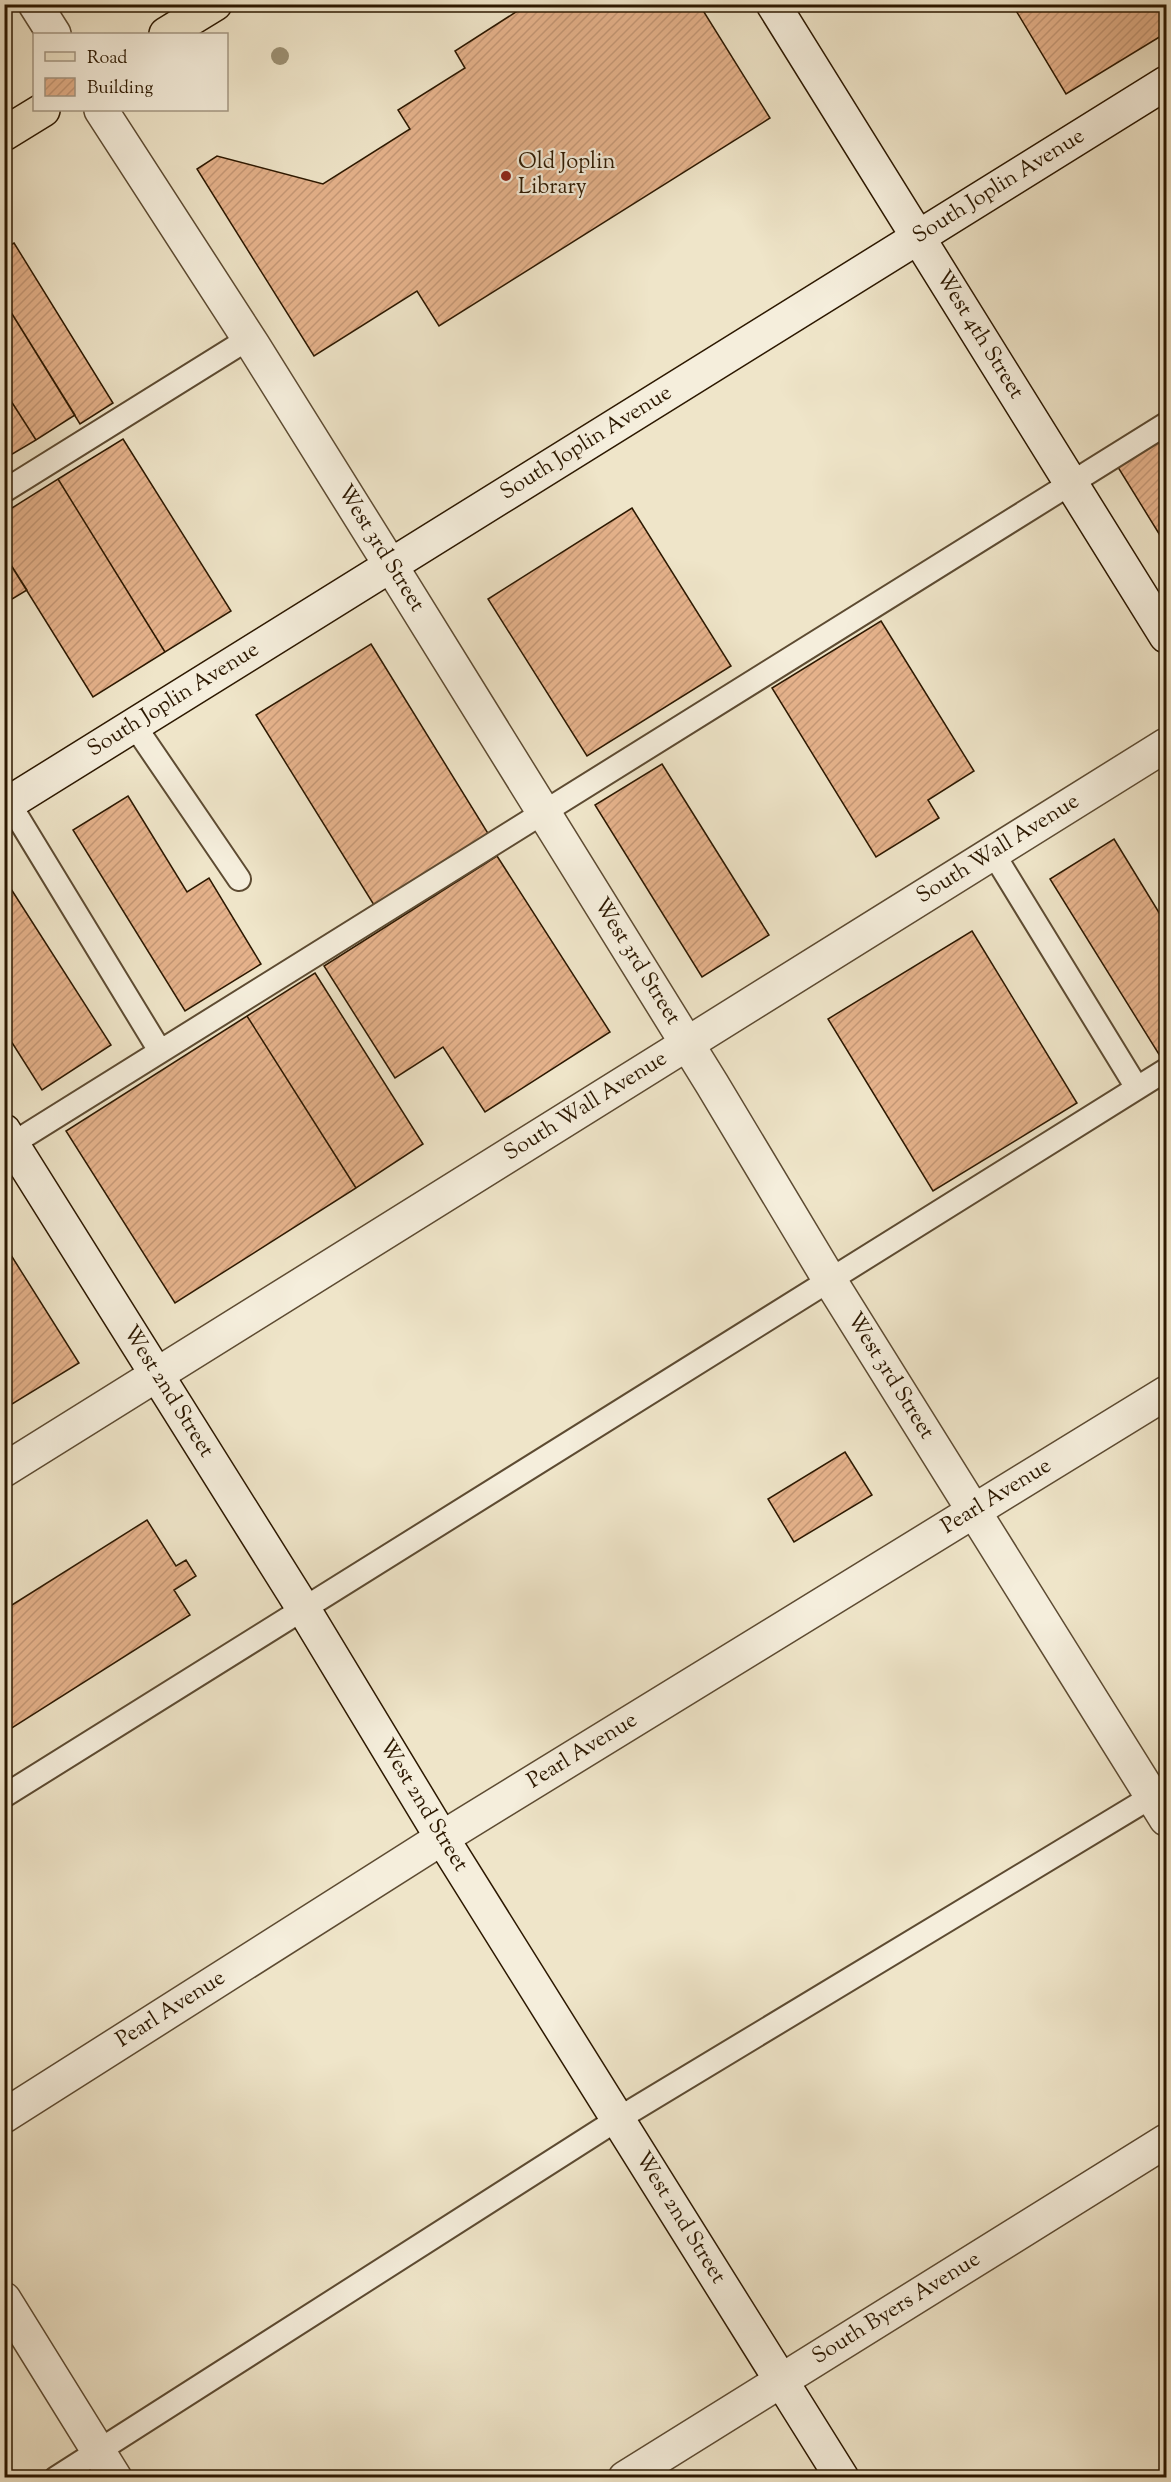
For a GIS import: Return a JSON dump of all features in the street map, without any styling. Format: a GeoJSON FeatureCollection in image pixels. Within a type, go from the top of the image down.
{"type":"FeatureCollection","features":[{"type":"Feature","properties":{"kind":"main road"},"geometry":{"type":"LineString","coordinates":[[168,33],[215,4]]}},
{"type":"Feature","properties":{"kind":"main road"},"geometry":{"type":"LineString","coordinates":[[4,134],[41,111]]}},
{"type":"Feature","properties":{"kind":"street"},"geometry":{"type":"LineString","coordinates":[[35,4],[53,33]]}},
{"type":"Feature","properties":{"kind":"street","name":"West 4th Street"},"geometry":{"type":"LineString","coordinates":[[779,7],[918,238],[1167,636]]}},
{"type":"Feature","properties":{"kind":"street","name":"South Joplin Avenue"},"geometry":{"type":"LineString","coordinates":[[7,805],[1167,83]]}},
{"type":"Feature","properties":{"kind":"street","name":"West 3rd Street"},"geometry":{"type":"LineString","coordinates":[[102,111],[391,566],[974,1511],[1162,1801]]}},
{"type":"Feature","properties":{"kind":"street","name":"South Wall Avenue"},"geometry":{"type":"LineString","coordinates":[[4,1470],[1167,745]]}},
{"type":"Feature","properties":{"kind":"street","name":"West 2nd Street"},"geometry":{"type":"LineString","coordinates":[[7,1141],[158,1375],[442,1838],[842,2478]]}},
{"type":"Feature","properties":{"kind":"street","name":"Pearl Avenue"},"geometry":{"type":"LineString","coordinates":[[4,2116],[442,1838],[1167,1393]]}},
{"type":"Feature","properties":{"kind":"street","name":"South Byers Avenue"},"geometry":{"type":"LineString","coordinates":[[625,2478],[1167,2140]]}},
{"type":"Feature","properties":{"kind":"street"},"geometry":{"type":"LineString","coordinates":[[4,2300],[107,2465]]}},
{"type":"Feature","properties":{"kind":"lane"},"geometry":{"type":"LineString","coordinates":[[4,491],[248,339]]}},
{"type":"Feature","properties":{"kind":"lane"},"geometry":{"type":"LineString","coordinates":[[7,1141],[160,1051],[1167,424]]}},
{"type":"Feature","properties":{"kind":"lane"},"geometry":{"type":"LineString","coordinates":[[134,725],[239,879]]}},
{"type":"Feature","properties":{"kind":"lane"},"geometry":{"type":"LineString","coordinates":[[7,805],[160,1051]]}},
{"type":"Feature","properties":{"kind":"lane"},"geometry":{"type":"LineString","coordinates":[[993,853],[1137,1088]]}},
{"type":"Feature","properties":{"kind":"lane"},"geometry":{"type":"LineString","coordinates":[[4,1796],[1167,1070]]}},
{"type":"Feature","properties":{"kind":"lane"},"geometry":{"type":"LineString","coordinates":[[56,2478],[107,2465],[618,2119],[1162,1801]]}},
{"type":"Feature","properties":{"kind":"building","name":"Old Joplin Library"},"geometry":{"type":"Polygon","coordinates":[[[516,4],[699,4],[770,118],[439,326],[417,291],[314,356],[197,169],[217,156],[323,184],[410,129],[398,110],[465,68],[455,51],[519,10],[516,4]]]}},
{"type":"Feature","properties":{"kind":"building"},"geometry":{"type":"Polygon","coordinates":[[[1012,4],[1166,4],[1166,33],[1066,94],[1012,4]]]}},
{"type":"Feature","properties":{"kind":"building"},"geometry":{"type":"Polygon","coordinates":[[[14,243],[113,403],[80,424],[4,301],[4,249],[14,243]]]}},
{"type":"Feature","properties":{"kind":"building"},"geometry":{"type":"Polygon","coordinates":[[[4,301],[75,415],[36,440],[4,390],[4,301]]]}},
{"type":"Feature","properties":{"kind":"building"},"geometry":{"type":"Polygon","coordinates":[[[4,390],[36,440],[4,459],[4,390]]]}},
{"type":"Feature","properties":{"kind":"building"},"geometry":{"type":"Polygon","coordinates":[[[1166,433],[1166,545],[1116,464],[1166,433]]]}},
{"type":"Feature","properties":{"kind":"building"},"geometry":{"type":"Polygon","coordinates":[[[123,439],[231,611],[165,652],[58,479],[123,439]]]}},
{"type":"Feature","properties":{"kind":"building"},"geometry":{"type":"Polygon","coordinates":[[[58,479],[165,652],[93,697],[4,554],[4,513],[58,479]]]}},
{"type":"Feature","properties":{"kind":"building"},"geometry":{"type":"Polygon","coordinates":[[[632,508],[731,666],[587,756],[488,599],[632,508]]]}},
{"type":"Feature","properties":{"kind":"building"},"geometry":{"type":"Polygon","coordinates":[[[4,554],[27,590],[4,604],[4,554]]]}},
{"type":"Feature","properties":{"kind":"building"},"geometry":{"type":"Polygon","coordinates":[[[881,621],[974,771],[928,800],[939,818],[876,857],[772,688],[881,621]]]}},
{"type":"Feature","properties":{"kind":"building"},"geometry":{"type":"Polygon","coordinates":[[[371,644],[489,835],[374,905],[256,715],[371,644]]]}},
{"type":"Feature","properties":{"kind":"building"},"geometry":{"type":"Polygon","coordinates":[[[662,764],[769,935],[702,977],[595,805],[662,764]]]}},
{"type":"Feature","properties":{"kind":"building"},"geometry":{"type":"Polygon","coordinates":[[[128,796],[187,892],[209,878],[261,964],[185,1011],[73,830],[128,796]]]}},
{"type":"Feature","properties":{"kind":"building"},"geometry":{"type":"Polygon","coordinates":[[[1114,839],[1166,924],[1166,1052],[1160,1056],[1050,879],[1114,839]]]}},
{"type":"Feature","properties":{"kind":"building"},"geometry":{"type":"Polygon","coordinates":[[[497,856],[610,1032],[485,1112],[443,1047],[395,1078],[324,966],[497,856]]]}},
{"type":"Feature","properties":{"kind":"building"},"geometry":{"type":"Polygon","coordinates":[[[4,878],[111,1045],[42,1090],[4,1030],[4,878]]]}},
{"type":"Feature","properties":{"kind":"building"},"geometry":{"type":"Polygon","coordinates":[[[972,931],[1077,1103],[933,1191],[828,1019],[972,931]]]}},
{"type":"Feature","properties":{"kind":"building"},"geometry":{"type":"Polygon","coordinates":[[[315,973],[423,1144],[356,1188],[247,1016],[315,973]]]}},
{"type":"Feature","properties":{"kind":"building"},"geometry":{"type":"Polygon","coordinates":[[[247,1016],[356,1188],[175,1303],[66,1131],[247,1016]]]}},
{"type":"Feature","properties":{"kind":"building"},"geometry":{"type":"Polygon","coordinates":[[[4,1244],[79,1363],[4,1409],[4,1244]]]}},
{"type":"Feature","properties":{"kind":"building"},"geometry":{"type":"Polygon","coordinates":[[[845,1452],[872,1495],[794,1542],[768,1499],[845,1452]]]}},
{"type":"Feature","properties":{"kind":"building"},"geometry":{"type":"Polygon","coordinates":[[[147,1520],[176,1566],[186,1560],[196,1576],[174,1590],[190,1615],[4,1733],[4,1610],[147,1520]]]}},
{"type":"Feature","properties":{"kind":"place","name":"Old Joplin Library"},"geometry":{"type":"Point","coordinates":[506,176]}}]}
